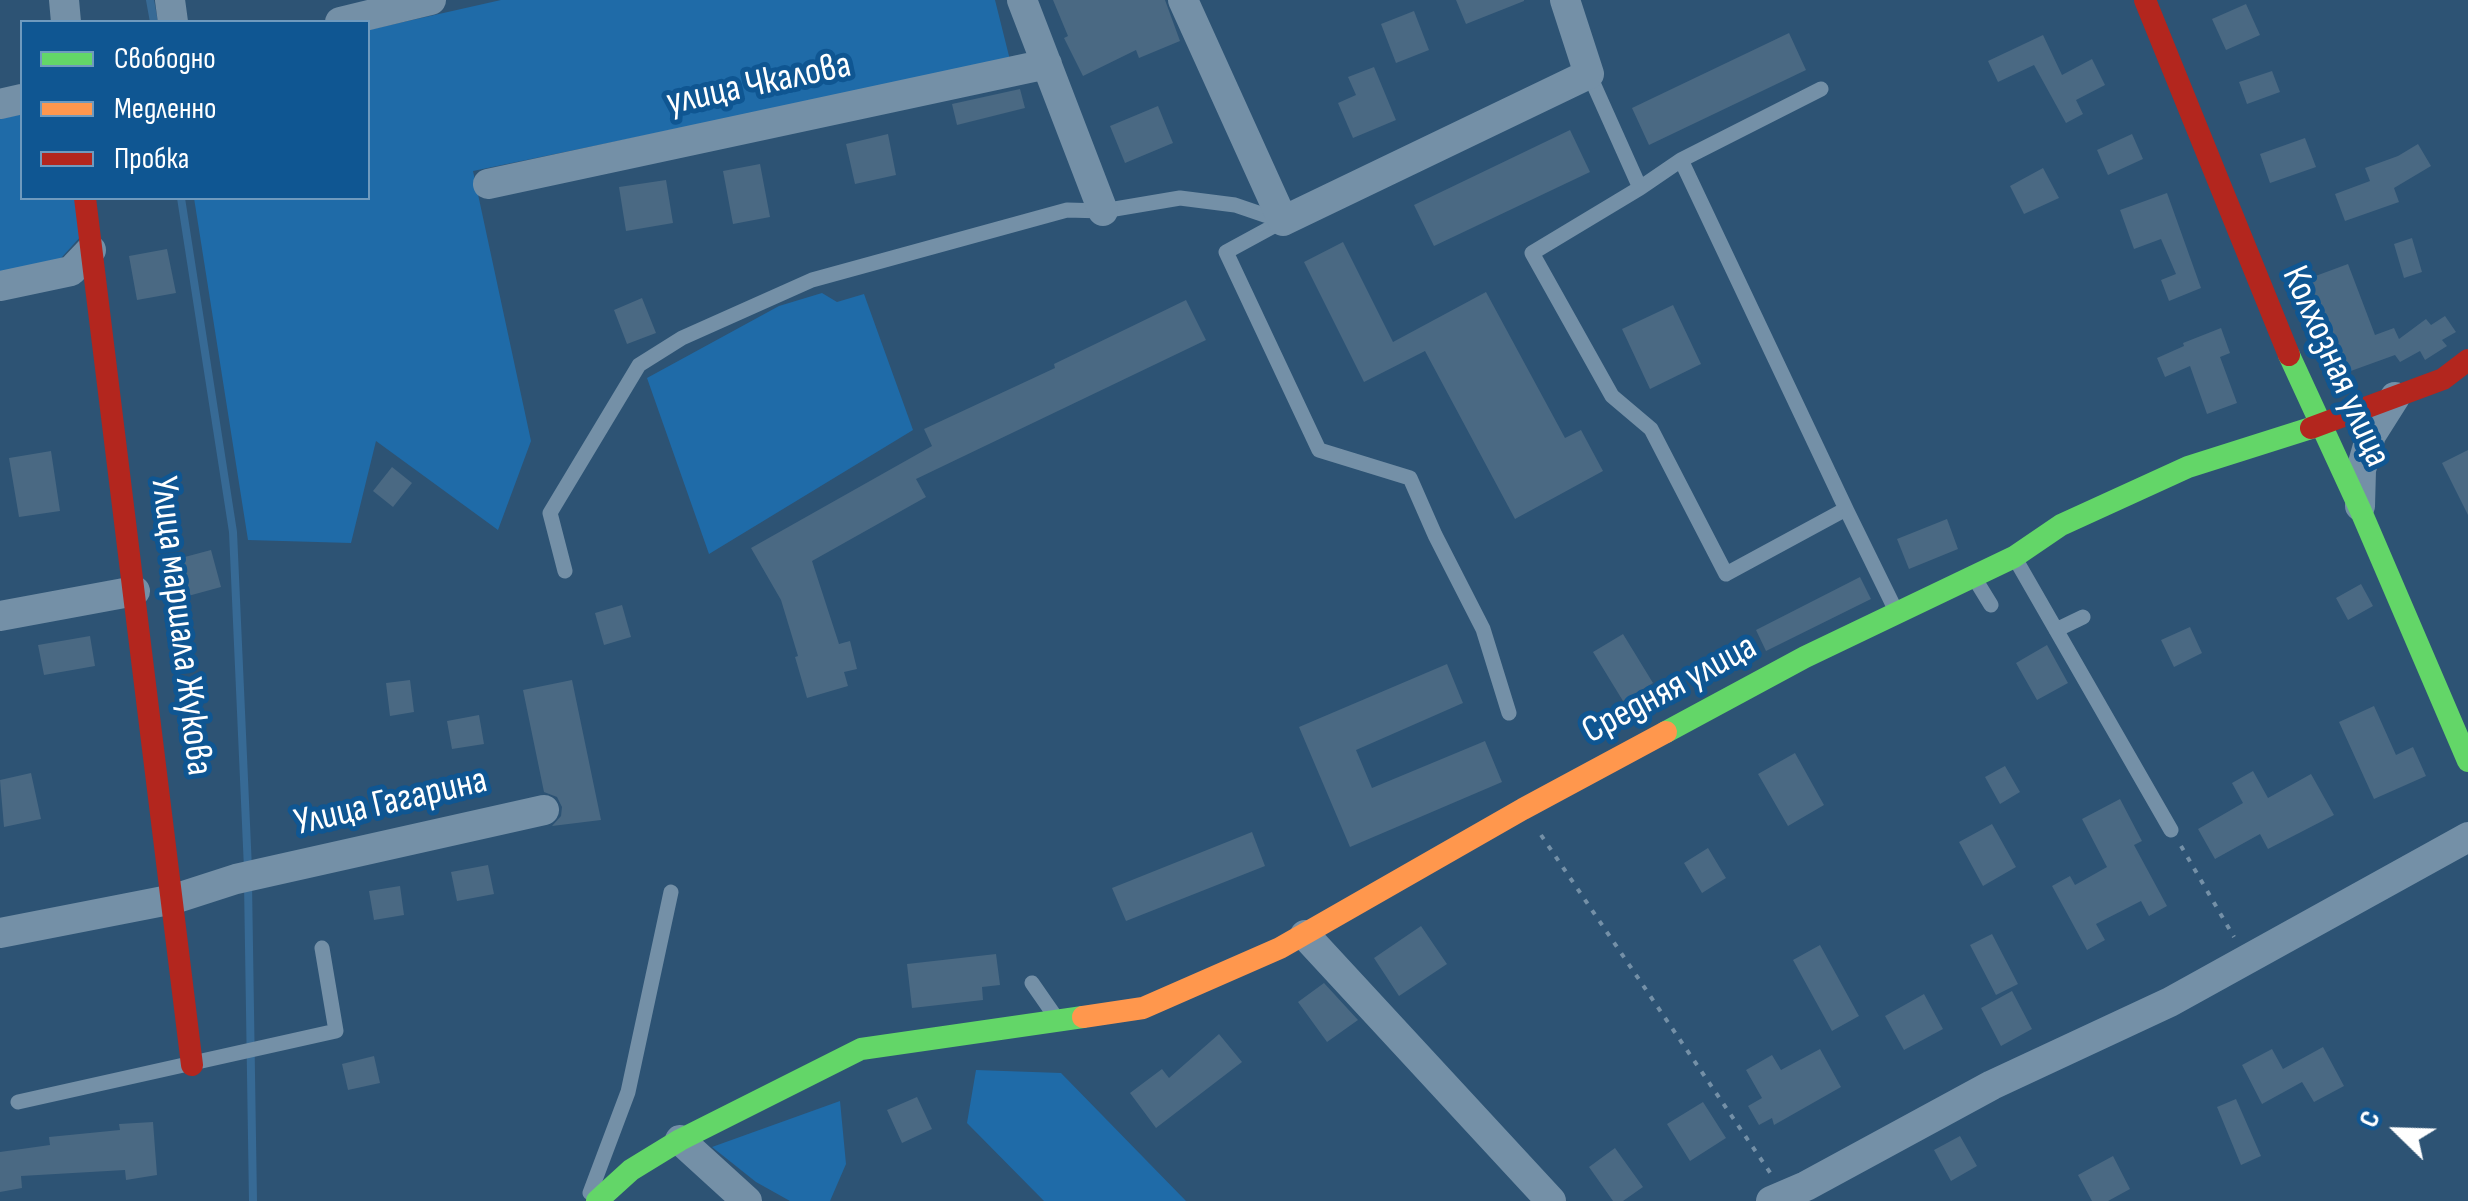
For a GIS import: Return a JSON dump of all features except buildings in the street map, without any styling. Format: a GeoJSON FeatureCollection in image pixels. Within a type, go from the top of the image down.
{"type":"FeatureCollection","features":[{"type":"Feature","properties":{"kind":"street"},"geometry":{"type":"LineString","coordinates":[[348,20],[430,0]]}},
{"type":"Feature","properties":{"kind":"street"},"geometry":{"type":"LineString","coordinates":[[1022,0],[1104,211]]}},
{"type":"Feature","properties":{"kind":"street"},"geometry":{"type":"LineString","coordinates":[[1183,0],[1283,222],[1589,74],[1565,0]]}},
{"type":"Feature","properties":{"kind":"street","name":"Колхозная улица"},"geometry":{"type":"LineString","coordinates":[[2146,0],[2274,322],[2360,508],[2468,760]]}},
{"type":"Feature","properties":{"kind":"street","name":"улица Чкалова"},"geometry":{"type":"LineString","coordinates":[[488,184],[1047,64]]}},
{"type":"Feature","properties":{"kind":"street","name":"Улица маршала Жукова"},"geometry":{"type":"LineString","coordinates":[[85,200],[192,1064]]}},
{"type":"Feature","properties":{"kind":"street"},"geometry":{"type":"LineString","coordinates":[[0,286],[71,271],[92,250]]}},
{"type":"Feature","properties":{"kind":"street","name":"Средняя улица"},"geometry":{"type":"LineString","coordinates":[[597,1201],[630,1170],[680,1140],[861,1050],[1143,1008],[1305,936],[1523,809],[1805,657],[2014,557],[2061,525],[2188,466],[2320,426],[2395,398],[2443,378],[2468,360]]}},
{"type":"Feature","properties":{"kind":"street"},"geometry":{"type":"LineString","coordinates":[[2360,508],[2361,470],[2371,435],[2395,398]]}},
{"type":"Feature","properties":{"kind":"street"},"geometry":{"type":"LineString","coordinates":[[0,616],[134,591]]}},
{"type":"Feature","properties":{"kind":"street","name":"Улица Гагарина"},"geometry":{"type":"LineString","coordinates":[[0,932],[174,900],[246,877],[544,810]]}},
{"type":"Feature","properties":{"kind":"street"},"geometry":{"type":"LineString","coordinates":[[1795,1196],[1992,1085],[2170,1002],[2468,838]]}},
{"type":"Feature","properties":{"kind":"street"},"geometry":{"type":"LineString","coordinates":[[1305,936],[1551,1201]]}},
{"type":"Feature","properties":{"kind":"street"},"geometry":{"type":"LineString","coordinates":[[680,1140],[748,1201]]}},
{"type":"Feature","properties":{"kind":"lane"},"geometry":{"type":"LineString","coordinates":[[1589,74],[1640,188]]}},
{"type":"Feature","properties":{"kind":"lane"},"geometry":{"type":"LineString","coordinates":[[1821,88],[1681,160],[1532,253],[1612,396],[1651,428],[1726,574],[1846,508]]}},
{"type":"Feature","properties":{"kind":"lane"},"geometry":{"type":"LineString","coordinates":[[1681,160],[1896,613]]}},
{"type":"Feature","properties":{"kind":"lane"},"geometry":{"type":"LineString","coordinates":[[565,571],[550,513],[638,365],[682,338],[812,280],[1067,210],[1104,211],[1180,198],[1235,205],[1283,222]]}},
{"type":"Feature","properties":{"kind":"lane"},"geometry":{"type":"LineString","coordinates":[[1283,222],[1226,252],[1230,261],[1319,450],[1410,478],[1483,629],[1510,713]]}},
{"type":"Feature","properties":{"kind":"lane"},"geometry":{"type":"LineString","coordinates":[[2014,557],[2171,830]]}},
{"type":"Feature","properties":{"kind":"lane"},"geometry":{"type":"LineString","coordinates":[[1974,576],[1991,605]]}},
{"type":"Feature","properties":{"kind":"lane"},"geometry":{"type":"LineString","coordinates":[[2056,630],[2083,617]]}},
{"type":"Feature","properties":{"kind":"lane"},"geometry":{"type":"LineString","coordinates":[[587,1201],[628,1092],[671,892]]}},
{"type":"Feature","properties":{"kind":"lane"},"geometry":{"type":"LineString","coordinates":[[18,1102],[336,1030],[322,948]]}},
{"type":"Feature","properties":{"kind":"lane"},"geometry":{"type":"LineString","coordinates":[[1032,983],[1059,1022]]}},
{"type":"Feature","properties":{"kind":"path"},"geometry":{"type":"LineString","coordinates":[[1523,809],[1795,1196]]}},
{"type":"Feature","properties":{"kind":"path"},"geometry":{"type":"LineString","coordinates":[[2171,830],[2247,958]]}},
{"type":"Feature","properties":{"kind":"shaded area"},"geometry":{"type":"Polygon","coordinates":[[[501,0],[995,0],[1010,60],[473,171],[531,441],[498,530],[376,441],[351,543],[248,540],[194,200],[370,200],[370,30],[501,0]]]}},
{"type":"Feature","properties":{"kind":"shaded area"},"geometry":{"type":"Polygon","coordinates":[[[20,114],[20,200],[77,200],[81,236],[53,267],[0,277],[0,119],[20,114]]]}},
{"type":"Feature","properties":{"kind":"shaded area"},"geometry":{"type":"Polygon","coordinates":[[[822,293],[837,302],[864,294],[913,430],[709,554],[647,378],[779,306],[822,293]]]}},
{"type":"Feature","properties":{"kind":"shaded area"},"geometry":{"type":"Polygon","coordinates":[[[976,1070],[1061,1073],[1186,1201],[1044,1201],[967,1123],[976,1070]]]}},
{"type":"Feature","properties":{"kind":"shaded area"},"geometry":{"type":"Polygon","coordinates":[[[840,1101],[846,1164],[830,1201],[790,1201],[756,1182],[712,1147],[840,1101]]]}},
{"type":"Feature","properties":{"kind":"waterway"},"geometry":{"type":"LineString","coordinates":[[150,0],[154,20]]}},
{"type":"Feature","properties":{"kind":"waterway"},"geometry":{"type":"LineString","coordinates":[[181,200],[233,532],[248,869]]}},
{"type":"Feature","properties":{"kind":"waterway"},"geometry":{"type":"LineString","coordinates":[[248,883],[253,1201]]}},
{"type":"Feature","properties":{"kind":"traffic: fast"},"geometry":{"type":"LineString","coordinates":[[2289,355],[2468,761]]}},
{"type":"Feature","properties":{"kind":"traffic: fast"},"geometry":{"type":"LineString","coordinates":[[1666,732],[1805,657],[2014,557],[2061,525],[2188,467],[2311,428]]}},
{"type":"Feature","properties":{"kind":"traffic: fast"},"geometry":{"type":"LineString","coordinates":[[597,1201],[631,1170],[680,1140],[861,1049],[1083,1017]]}},
{"type":"Feature","properties":{"kind":"traffic: slow"},"geometry":{"type":"LineString","coordinates":[[1083,1017],[1143,1008],[1280,948],[1666,732]]}},
{"type":"Feature","properties":{"kind":"traffic: jam"},"geometry":{"type":"LineString","coordinates":[[2145,0],[2289,355]]}},
{"type":"Feature","properties":{"kind":"traffic: jam"},"geometry":{"type":"LineString","coordinates":[[85,200],[192,1065]]}},
{"type":"Feature","properties":{"kind":"traffic: jam"},"geometry":{"type":"LineString","coordinates":[[2311,428],[2443,379],[2468,360]]}}]}
